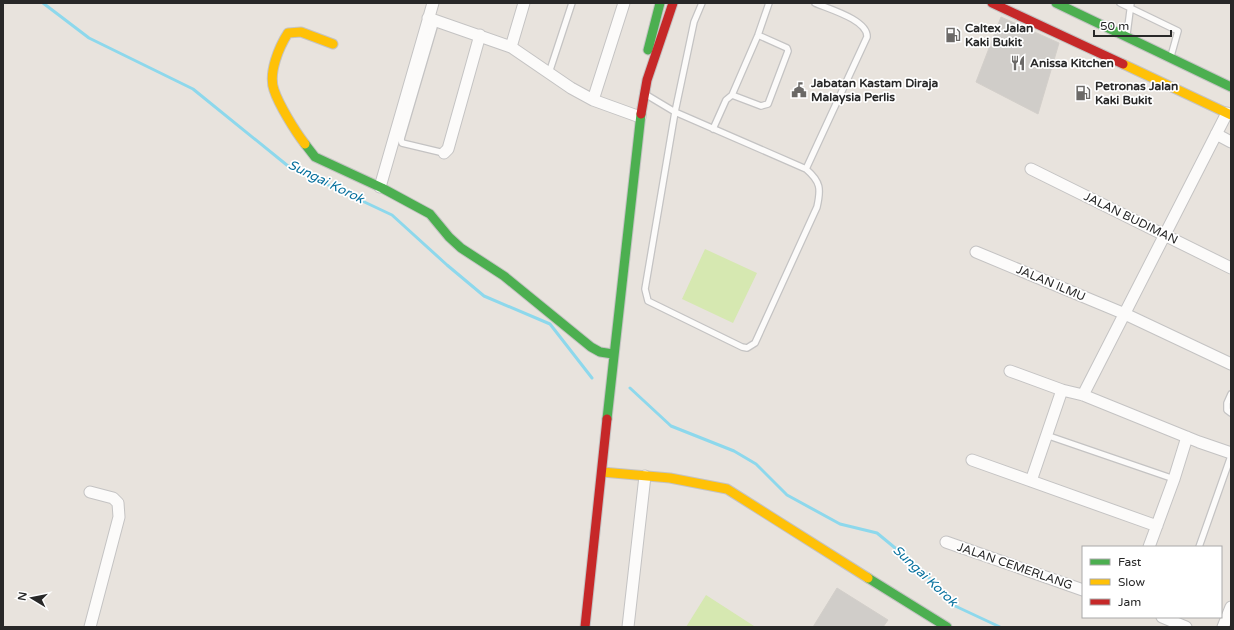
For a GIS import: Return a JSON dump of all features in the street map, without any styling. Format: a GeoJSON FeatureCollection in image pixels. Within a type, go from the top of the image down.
{"type":"FeatureCollection","features":[{"type":"Feature","properties":{"kind":"main road"},"geometry":{"type":"LineString","coordinates":[[647,80],[645,62],[660,3]]}},
{"type":"Feature","properties":{"kind":"main road"},"geometry":{"type":"LineString","coordinates":[[584,627],[640,117],[647,80],[673,3]]}},
{"type":"Feature","properties":{"kind":"main road"},"geometry":{"type":"LineString","coordinates":[[992,3],[1021,12],[1229,114]]}},
{"type":"Feature","properties":{"kind":"main road"},"geometry":{"type":"LineString","coordinates":[[1056,3],[1126,38],[1231,87]]}},
{"type":"Feature","properties":{"kind":"main road"},"geometry":{"type":"LineString","coordinates":[[333,44],[301,32],[288,33],[282,43],[274,70],[272,84],[274,90],[299,136],[315,157],[380,187],[430,214],[460,248],[504,276],[591,347],[600,352],[613,354]]}},
{"type":"Feature","properties":{"kind":"main road"},"geometry":{"type":"LineString","coordinates":[[602,472],[670,478],[727,489],[931,620],[947,627]]}},
{"type":"Feature","properties":{"kind":"street"},"geometry":{"type":"LineString","coordinates":[[380,187],[432,19],[433,3]]}},
{"type":"Feature","properties":{"kind":"street"},"geometry":{"type":"LineString","coordinates":[[511,47],[524,3]]}},
{"type":"Feature","properties":{"kind":"street"},"geometry":{"type":"LineString","coordinates":[[593,100],[624,3]]}},
{"type":"Feature","properties":{"kind":"street"},"geometry":{"type":"LineString","coordinates":[[432,19],[511,47],[548,75],[593,100],[640,117]]}},
{"type":"Feature","properties":{"kind":"street"},"geometry":{"type":"LineString","coordinates":[[444,153],[448,148],[480,35]]}},
{"type":"Feature","properties":{"kind":"street"},"geometry":{"type":"LineString","coordinates":[[1084,395],[1216,134],[1229,114]]}},
{"type":"Feature","properties":{"kind":"street"},"geometry":{"type":"LineString","coordinates":[[1216,134],[1231,142]]}},
{"type":"Feature","properties":{"kind":"street","name":"JALAN BUDIMAN"},"geometry":{"type":"LineString","coordinates":[[1031,169],[1231,268]]}},
{"type":"Feature","properties":{"kind":"street","name":"JALAN ILMU"},"geometry":{"type":"LineString","coordinates":[[976,252],[1125,314],[1231,364]]}},
{"type":"Feature","properties":{"kind":"street"},"geometry":{"type":"LineString","coordinates":[[1010,371],[1062,390],[1084,395],[1231,454]]}},
{"type":"Feature","properties":{"kind":"street"},"geometry":{"type":"LineString","coordinates":[[1031,481],[1062,390]]}},
{"type":"Feature","properties":{"kind":"street"},"geometry":{"type":"LineString","coordinates":[[1149,546],[1174,479],[1187,437]]}},
{"type":"Feature","properties":{"kind":"street"},"geometry":{"type":"LineString","coordinates":[[972,460],[1157,526]]}},
{"type":"Feature","properties":{"kind":"street"},"geometry":{"type":"LineString","coordinates":[[628,627],[646,476]]}},
{"type":"Feature","properties":{"kind":"street"},"geometry":{"type":"LineString","coordinates":[[90,492],[113,498],[118,503],[119,517],[90,627]]}},
{"type":"Feature","properties":{"kind":"street","name":"JALAN CEMERLANG"},"geometry":{"type":"LineString","coordinates":[[946,542],[1082,590]]}},
{"type":"Feature","properties":{"kind":"street"},"geometry":{"type":"LineString","coordinates":[[1223,627],[1231,608]]}},
{"type":"Feature","properties":{"kind":"street"},"geometry":{"type":"LineString","coordinates":[[1174,619],[1186,627]]}},
{"type":"Feature","properties":{"kind":"lane"},"geometry":{"type":"LineString","coordinates":[[548,75],[572,3]]}},
{"type":"Feature","properties":{"kind":"lane"},"geometry":{"type":"LineString","coordinates":[[644,94],[675,112],[806,169],[815,177],[820,191],[817,208],[755,343],[747,348],[652,304],[646,296],[645,289],[675,112],[694,22],[702,3]]}},
{"type":"Feature","properties":{"kind":"lane"},"geometry":{"type":"LineString","coordinates":[[713,129],[726,100],[732,95],[758,35],[769,3]]}},
{"type":"Feature","properties":{"kind":"lane"},"geometry":{"type":"LineString","coordinates":[[806,169],[867,37],[867,31],[862,23],[815,3]]}},
{"type":"Feature","properties":{"kind":"lane"},"geometry":{"type":"LineString","coordinates":[[1120,3],[1131,5],[1178,31],[1170,58]]}},
{"type":"Feature","properties":{"kind":"lane"},"geometry":{"type":"LineString","coordinates":[[1126,38],[1131,5]]}},
{"type":"Feature","properties":{"kind":"lane"},"geometry":{"type":"LineString","coordinates":[[432,19],[401,139],[402,143],[444,153]]}},
{"type":"Feature","properties":{"kind":"lane"},"geometry":{"type":"LineString","coordinates":[[732,95],[761,106],[768,104],[788,50],[787,48],[758,35]]}},
{"type":"Feature","properties":{"kind":"lane"},"geometry":{"type":"LineString","coordinates":[[1231,394],[1227,403],[1227,410],[1231,413]]}},
{"type":"Feature","properties":{"kind":"lane"},"geometry":{"type":"LineString","coordinates":[[1046,435],[1174,479]]}},
{"type":"Feature","properties":{"kind":"lane"},"geometry":{"type":"LineString","coordinates":[[1199,546],[1231,454]]}},
{"type":"Feature","properties":{"kind":"green space"},"geometry":{"type":"Polygon","coordinates":[[[705,249],[757,273],[733,323],[682,299],[705,249]]]}},
{"type":"Feature","properties":{"kind":"green space"},"geometry":{"type":"Polygon","coordinates":[[[706,595],[754,626],[686,627],[706,595]]]}},
{"type":"Feature","properties":{"kind":"building","name":"Anissa Kitchen"},"geometry":{"type":"Polygon","coordinates":[[[1001,17],[1059,43],[1038,114],[976,82],[1001,17]]]}},
{"type":"Feature","properties":{"kind":"building"},"geometry":{"type":"Polygon","coordinates":[[[837,588],[888,620],[883,627],[813,627],[837,588]]]}},
{"type":"Feature","properties":{"kind":"waterway","name":"Sungai Korok"},"geometry":{"type":"LineString","coordinates":[[43,3],[89,38],[193,89],[288,166],[392,215],[484,296],[550,324],[592,378]]}},
{"type":"Feature","properties":{"kind":"waterway","name":"Sungai Korok"},"geometry":{"type":"LineString","coordinates":[[630,388],[671,426],[734,451],[756,464],[787,495],[840,524],[877,533],[923,571],[953,605],[1000,627]]}},
{"type":"Feature","properties":{"kind":"traffic: fast"},"geometry":{"type":"LineString","coordinates":[[648,50],[660,3]]}},
{"type":"Feature","properties":{"kind":"traffic: fast"},"geometry":{"type":"LineString","coordinates":[[1056,3],[1231,87]]}},
{"type":"Feature","properties":{"kind":"traffic: fast"},"geometry":{"type":"LineString","coordinates":[[607,419],[641,114]]}},
{"type":"Feature","properties":{"kind":"traffic: fast"},"geometry":{"type":"LineString","coordinates":[[305,144],[315,157],[382,188],[430,214],[449,237],[461,248],[504,276],[591,347],[600,352],[613,354]]}},
{"type":"Feature","properties":{"kind":"traffic: fast"},"geometry":{"type":"LineString","coordinates":[[868,578],[947,627]]}},
{"type":"Feature","properties":{"kind":"traffic: slow"},"geometry":{"type":"LineString","coordinates":[[305,144],[288,118],[274,90],[272,76],[275,60],[288,33],[301,32],[333,44]]}},
{"type":"Feature","properties":{"kind":"traffic: slow"},"geometry":{"type":"LineString","coordinates":[[1123,64],[1231,115]]}},
{"type":"Feature","properties":{"kind":"traffic: slow"},"geometry":{"type":"LineString","coordinates":[[602,472],[670,478],[727,489],[868,578]]}},
{"type":"Feature","properties":{"kind":"traffic: jam"},"geometry":{"type":"LineString","coordinates":[[641,114],[647,80],[673,3]]}},
{"type":"Feature","properties":{"kind":"traffic: jam"},"geometry":{"type":"LineString","coordinates":[[992,3],[1123,64]]}},
{"type":"Feature","properties":{"kind":"traffic: jam"},"geometry":{"type":"LineString","coordinates":[[585,627],[607,419]]}},
{"type":"Feature","properties":{"kind":"place","name":"Caltex Jalan Kaki Bukit"},"geometry":{"type":"Point","coordinates":[953,35]}},
{"type":"Feature","properties":{"kind":"place","name":"Anissa Kitchen"},"geometry":{"type":"Point","coordinates":[1018,63]}},
{"type":"Feature","properties":{"kind":"place","name":"Jabatan Kastam Diraja Malaysia Perlis"},"geometry":{"type":"Point","coordinates":[799,90]}},
{"type":"Feature","properties":{"kind":"place","name":"Petronas Jalan Kaki Bukit"},"geometry":{"type":"Point","coordinates":[1083,93]}}]}
